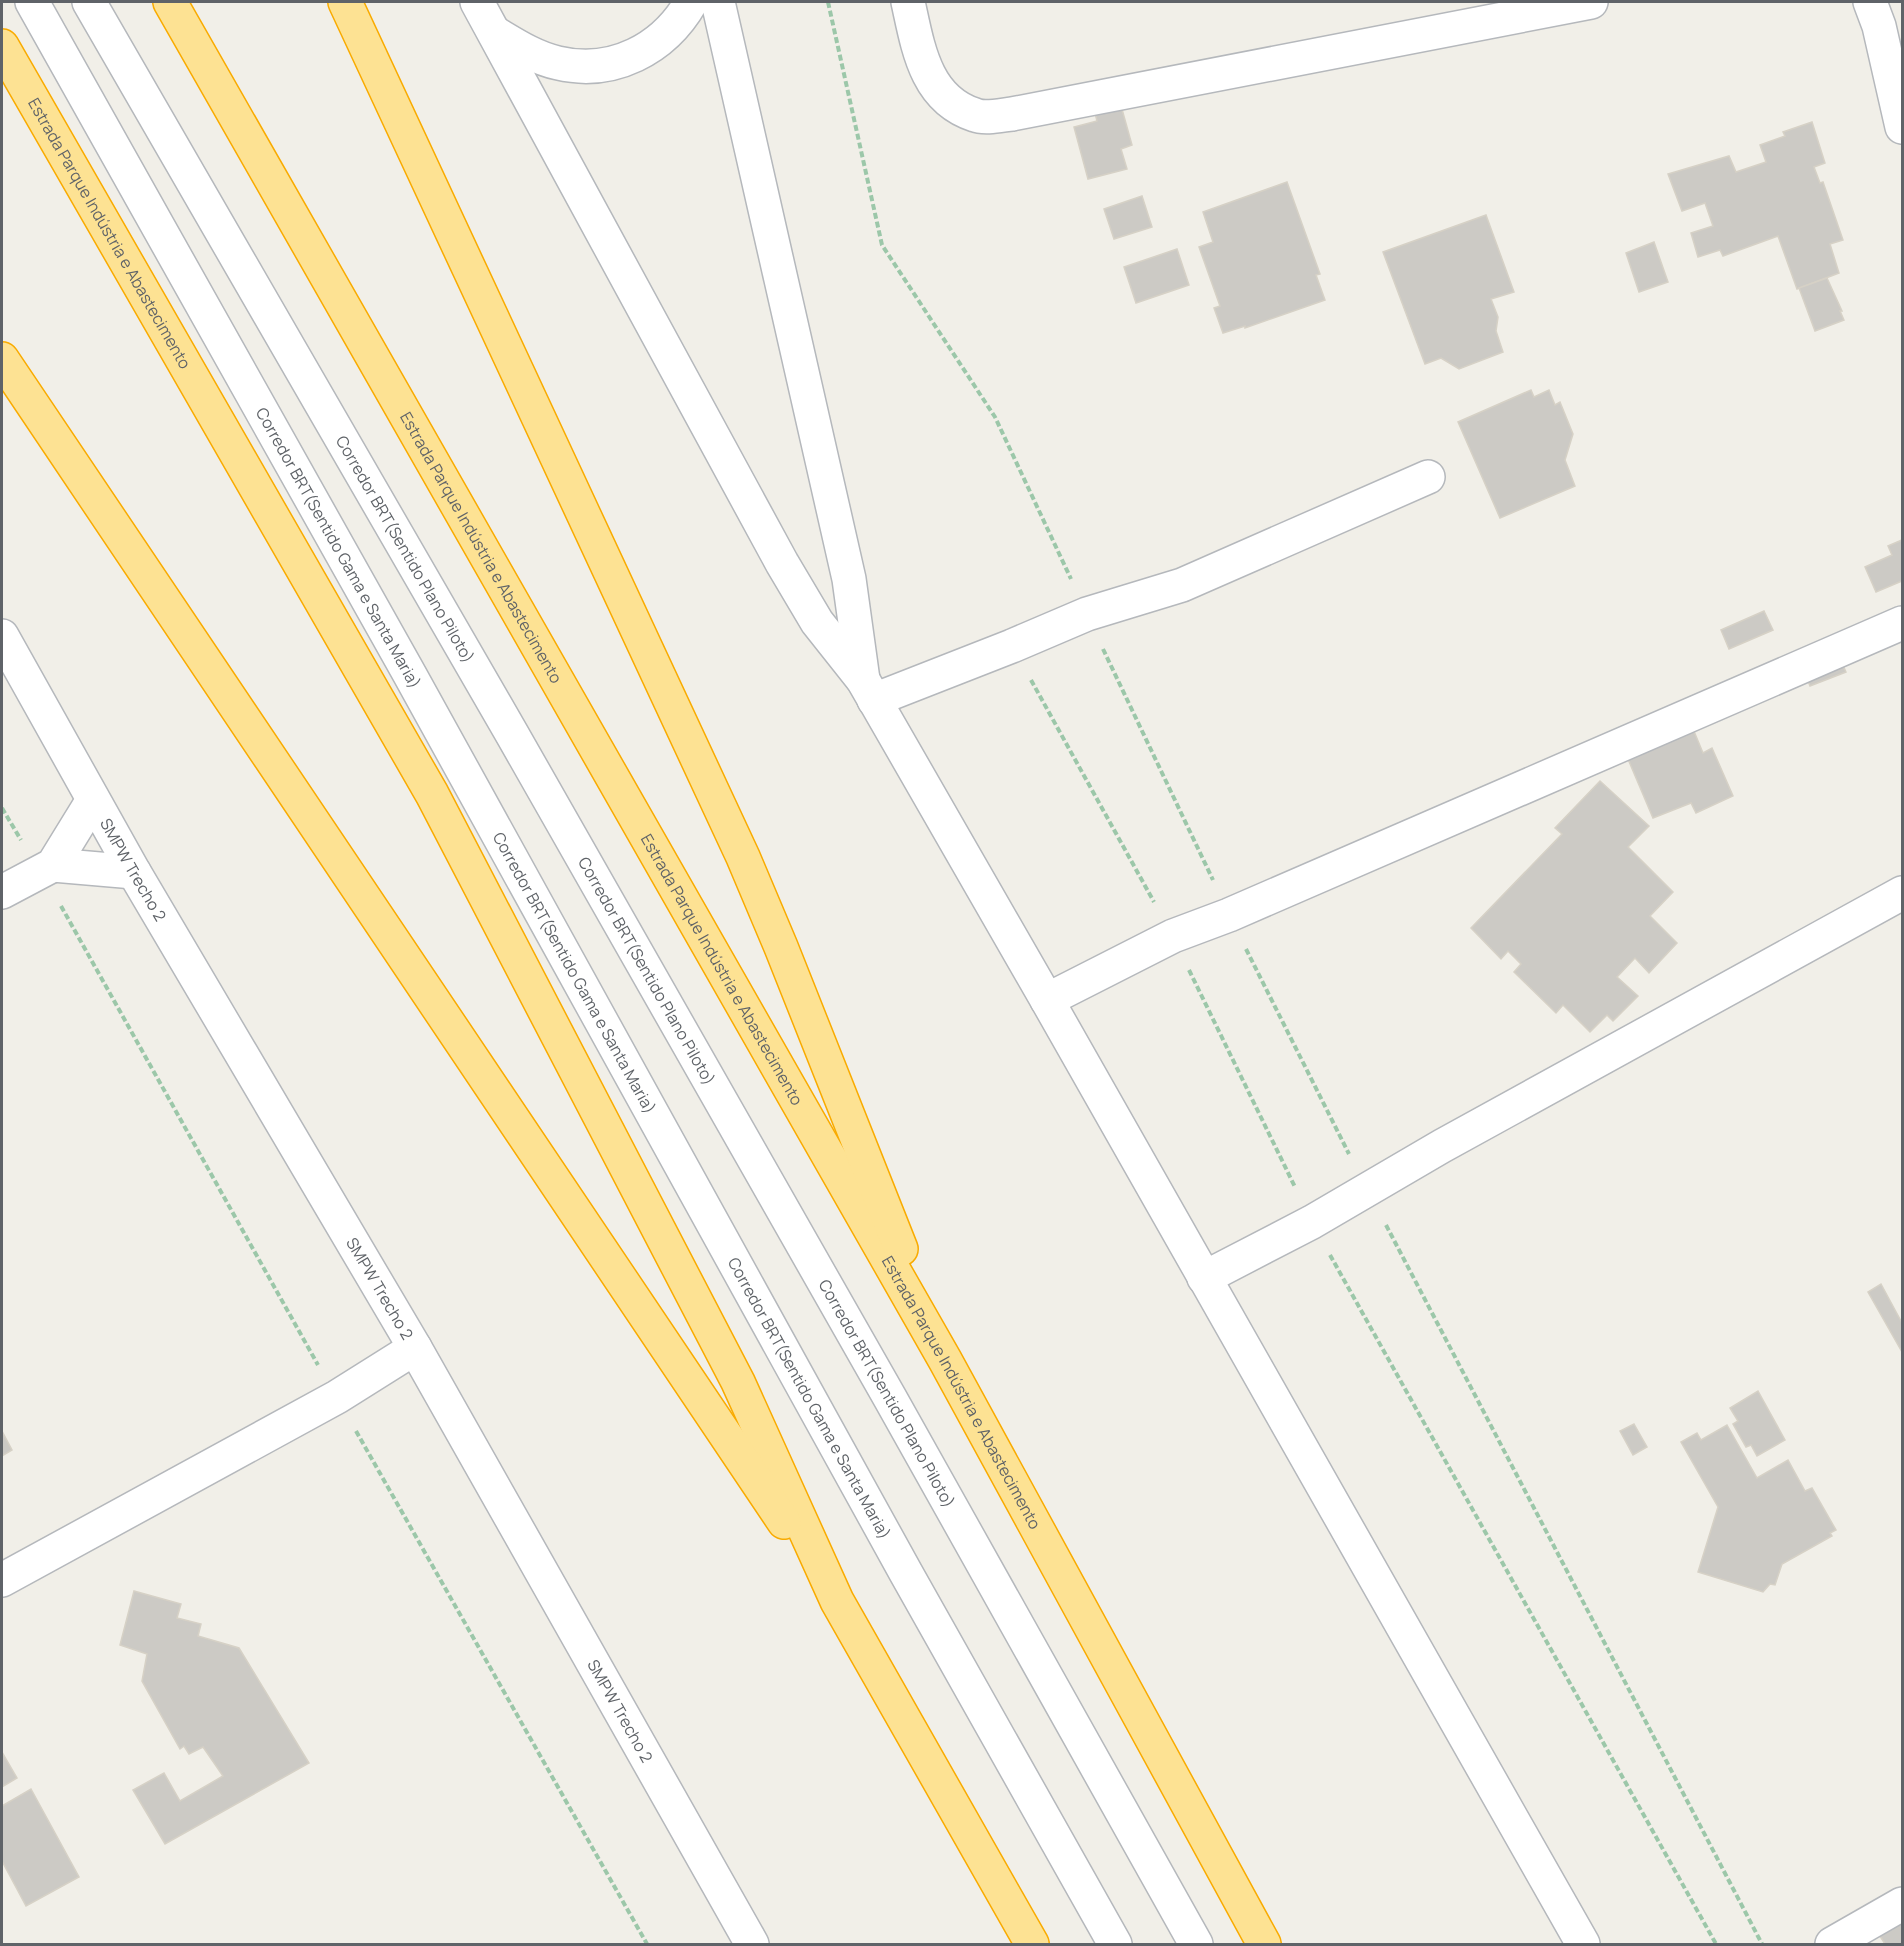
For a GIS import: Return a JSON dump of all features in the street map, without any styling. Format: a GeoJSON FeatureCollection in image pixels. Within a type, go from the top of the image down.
{"type":"FeatureCollection","features":[{"type":"Feature","properties":{"kind":"highway","name":"Estrada Parque Indústria e Abastecimento"},"geometry":{"type":"LineString","coordinates":[[170,2],[945,1360],[1264,1944]]}},
{"type":"Feature","properties":{"kind":"highway"},"geometry":{"type":"LineString","coordinates":[[345,2],[743,857],[786,957],[945,1360]]}},
{"type":"Feature","properties":{"kind":"highway","name":"Estrada Parque Indústria e Abastecimento"},"geometry":{"type":"LineString","coordinates":[[2,46],[432,794],[738,1382],[837,1601],[1032,1944]]}},
{"type":"Feature","properties":{"kind":"highway"},"geometry":{"type":"LineString","coordinates":[[2,359],[837,1601]]}},
{"type":"Feature","properties":{"kind":"street","name":"Corredor BRT(Sentido Gama e Santa Maria)"},"geometry":{"type":"LineString","coordinates":[[32,2],[410,675],[900,1563],[1115,1944]]}},
{"type":"Feature","properties":{"kind":"street","name":"Corredor BRT(Sentido Plano Piloto)"},"geometry":{"type":"LineString","coordinates":[[89,2],[512,734],[890,1398],[1196,1944]]}},
{"type":"Feature","properties":{"kind":"street"},"geometry":{"type":"LineString","coordinates":[[477,2],[786,571],[817,622],[868,690],[1047,1000],[1583,1944]]}},
{"type":"Feature","properties":{"kind":"street"},"geometry":{"type":"LineString","coordinates":[[495,33],[525,51],[557,63],[592,67],[626,60],[656,44],[681,20],[691,2]]}},
{"type":"Feature","properties":{"kind":"street"},"geometry":{"type":"LineString","coordinates":[[718,2],[849,579],[868,690]]}},
{"type":"Feature","properties":{"kind":"street"},"geometry":{"type":"LineString","coordinates":[[908,2],[918,48],[930,80],[948,101],[977,116],[1012,114],[1591,2]]}},
{"type":"Feature","properties":{"kind":"street"},"geometry":{"type":"LineString","coordinates":[[1870,2],[1880,26],[1902,127]]}},
{"type":"Feature","properties":{"kind":"street"},"geometry":{"type":"LineString","coordinates":[[868,690],[1012,646],[1087,614],[1182,585],[1428,477]]}},
{"type":"Feature","properties":{"kind":"street"},"geometry":{"type":"LineString","coordinates":[[1047,1000],[1173,936],[1229,915],[1902,622]]}},
{"type":"Feature","properties":{"kind":"street","name":"SMPW Trecho 2"},"geometry":{"type":"LineString","coordinates":[[2,636],[134,872],[415,1348],[752,1944]]}},
{"type":"Feature","properties":{"kind":"street"},"geometry":{"type":"LineString","coordinates":[[2,892],[53,865],[93,800]]}},
{"type":"Feature","properties":{"kind":"street"},"geometry":{"type":"LineString","coordinates":[[53,865],[134,872]]}},
{"type":"Feature","properties":{"kind":"street"},"geometry":{"type":"LineString","coordinates":[[1204,1278],[1312,1222],[1367,1189],[1902,893]]}},
{"type":"Feature","properties":{"kind":"street"},"geometry":{"type":"LineString","coordinates":[[2,1580],[337,1397],[415,1348]]}},
{"type":"Feature","properties":{"kind":"street"},"geometry":{"type":"LineString","coordinates":[[1832,1944],[1902,1904]]}},
{"type":"Feature","properties":{"kind":"path"},"geometry":{"type":"LineString","coordinates":[[828,2],[882,245],[995,417],[1229,915],[1367,1189],[1762,1944]]}},
{"type":"Feature","properties":{"kind":"path"},"geometry":{"type":"LineString","coordinates":[[1012,646],[1173,936],[1312,1222],[1716,1944]]}},
{"type":"Feature","properties":{"kind":"building"},"geometry":{"type":"Polygon","coordinates":[[[1120,102],[1132,145],[1121,149],[1127,169],[1088,179],[1074,127],[1097,121],[1094,109],[1120,102]]]}},
{"type":"Feature","properties":{"kind":"building"},"geometry":{"type":"Polygon","coordinates":[[[1812,122],[1825,163],[1814,167],[1820,183],[1823,182],[1843,240],[1830,244],[1839,273],[1797,289],[1778,236],[1723,256],[1720,250],[1698,257],[1691,233],[1713,226],[1705,203],[1682,211],[1668,174],[1729,156],[1736,172],[1766,162],[1760,145],[1785,136],[1783,132],[1812,122]]]}},
{"type":"Feature","properties":{"kind":"building"},"geometry":{"type":"Polygon","coordinates":[[[1287,182],[1320,274],[1316,275],[1325,300],[1245,328],[1245,326],[1223,333],[1214,308],[1220,306],[1199,247],[1213,242],[1203,212],[1287,182]]]}},
{"type":"Feature","properties":{"kind":"building"},"geometry":{"type":"Polygon","coordinates":[[[1142,196],[1152,227],[1114,239],[1104,209],[1142,196]]]}},
{"type":"Feature","properties":{"kind":"building"},"geometry":{"type":"Polygon","coordinates":[[[1486,215],[1514,292],[1491,299],[1498,317],[1496,331],[1503,352],[1459,369],[1441,358],[1425,364],[1383,252],[1486,215]]]}},
{"type":"Feature","properties":{"kind":"building"},"geometry":{"type":"Polygon","coordinates":[[[1654,242],[1668,282],[1639,292],[1626,253],[1654,242]]]}},
{"type":"Feature","properties":{"kind":"building"},"geometry":{"type":"Polygon","coordinates":[[[1177,249],[1189,285],[1136,303],[1124,267],[1177,249]]]}},
{"type":"Feature","properties":{"kind":"building"},"geometry":{"type":"Polygon","coordinates":[[[1827,278],[1844,320],[1815,331],[1799,288],[1827,278]]]}},
{"type":"Feature","properties":{"kind":"building"},"geometry":{"type":"Polygon","coordinates":[[[1531,390],[1534,397],[1549,390],[1555,405],[1560,402],[1573,434],[1565,460],[1575,486],[1500,518],[1458,422],[1531,390]]]}},
{"type":"Feature","properties":{"kind":"building"},"geometry":{"type":"Polygon","coordinates":[[[1902,540],[1902,581],[1876,592],[1865,567],[1892,555],[1888,546],[1902,540]]]}},
{"type":"Feature","properties":{"kind":"building"},"geometry":{"type":"Polygon","coordinates":[[[1764,611],[1773,630],[1729,649],[1721,630],[1764,611]]]}},
{"type":"Feature","properties":{"kind":"building"},"geometry":{"type":"Polygon","coordinates":[[[1836,649],[1846,672],[1810,686],[1801,663],[1836,649]]]}},
{"type":"Feature","properties":{"kind":"building"},"geometry":{"type":"Polygon","coordinates":[[[1691,724],[1703,753],[1712,748],[1733,796],[1696,813],[1691,803],[1653,818],[1625,752],[1691,724]]]}},
{"type":"Feature","properties":{"kind":"building"},"geometry":{"type":"Polygon","coordinates":[[[1600,781],[1649,826],[1628,847],[1673,892],[1650,916],[1677,943],[1649,973],[1635,958],[1617,977],[1638,996],[1613,1021],[1607,1015],[1590,1032],[1563,1005],[1556,1013],[1514,972],[1521,964],[1508,951],[1501,959],[1471,928],[1562,834],[1555,828],[1600,781]]]}},
{"type":"Feature","properties":{"kind":"building"},"geometry":{"type":"Polygon","coordinates":[[[1881,1284],[1902,1323],[1902,1352],[1868,1292],[1881,1284]]]}},
{"type":"Feature","properties":{"kind":"building"},"geometry":{"type":"Polygon","coordinates":[[[1758,1391],[1785,1440],[1757,1456],[1751,1445],[1746,1447],[1733,1424],[1738,1421],[1730,1408],[1758,1391]]]}},
{"type":"Feature","properties":{"kind":"building"},"geometry":{"type":"Polygon","coordinates":[[[1634,1424],[1647,1447],[1633,1455],[1620,1431],[1634,1424]]]}},
{"type":"Feature","properties":{"kind":"building"},"geometry":{"type":"Polygon","coordinates":[[[1727,1425],[1757,1478],[1788,1460],[1805,1491],[1812,1488],[1836,1530],[1830,1533],[1832,1536],[1782,1564],[1775,1585],[1770,1584],[1763,1592],[1698,1572],[1718,1507],[1681,1442],[1697,1433],[1701,1440],[1727,1425]]]}},
{"type":"Feature","properties":{"kind":"building"},"geometry":{"type":"Polygon","coordinates":[[[2,1431],[12,1450],[2,1456],[2,1431]]]}},
{"type":"Feature","properties":{"kind":"building"},"geometry":{"type":"Polygon","coordinates":[[[134,1591],[181,1604],[177,1618],[201,1624],[198,1636],[239,1648],[309,1763],[165,1844],[133,1790],[164,1773],[180,1801],[223,1776],[203,1747],[189,1754],[184,1746],[180,1749],[142,1681],[147,1654],[120,1645],[134,1591]]]}},
{"type":"Feature","properties":{"kind":"building"},"geometry":{"type":"Polygon","coordinates":[[[2,1752],[17,1778],[2,1787],[2,1752]]]}},
{"type":"Feature","properties":{"kind":"building"},"geometry":{"type":"Polygon","coordinates":[[[31,1789],[79,1877],[26,1906],[2,1861],[2,1806],[31,1789]]]}},
{"type":"Feature","properties":{"kind":"building"},"geometry":{"type":"Polygon","coordinates":[[[1902,1910],[1902,1944],[1885,1944],[1878,1933],[1902,1910]]]}}]}
